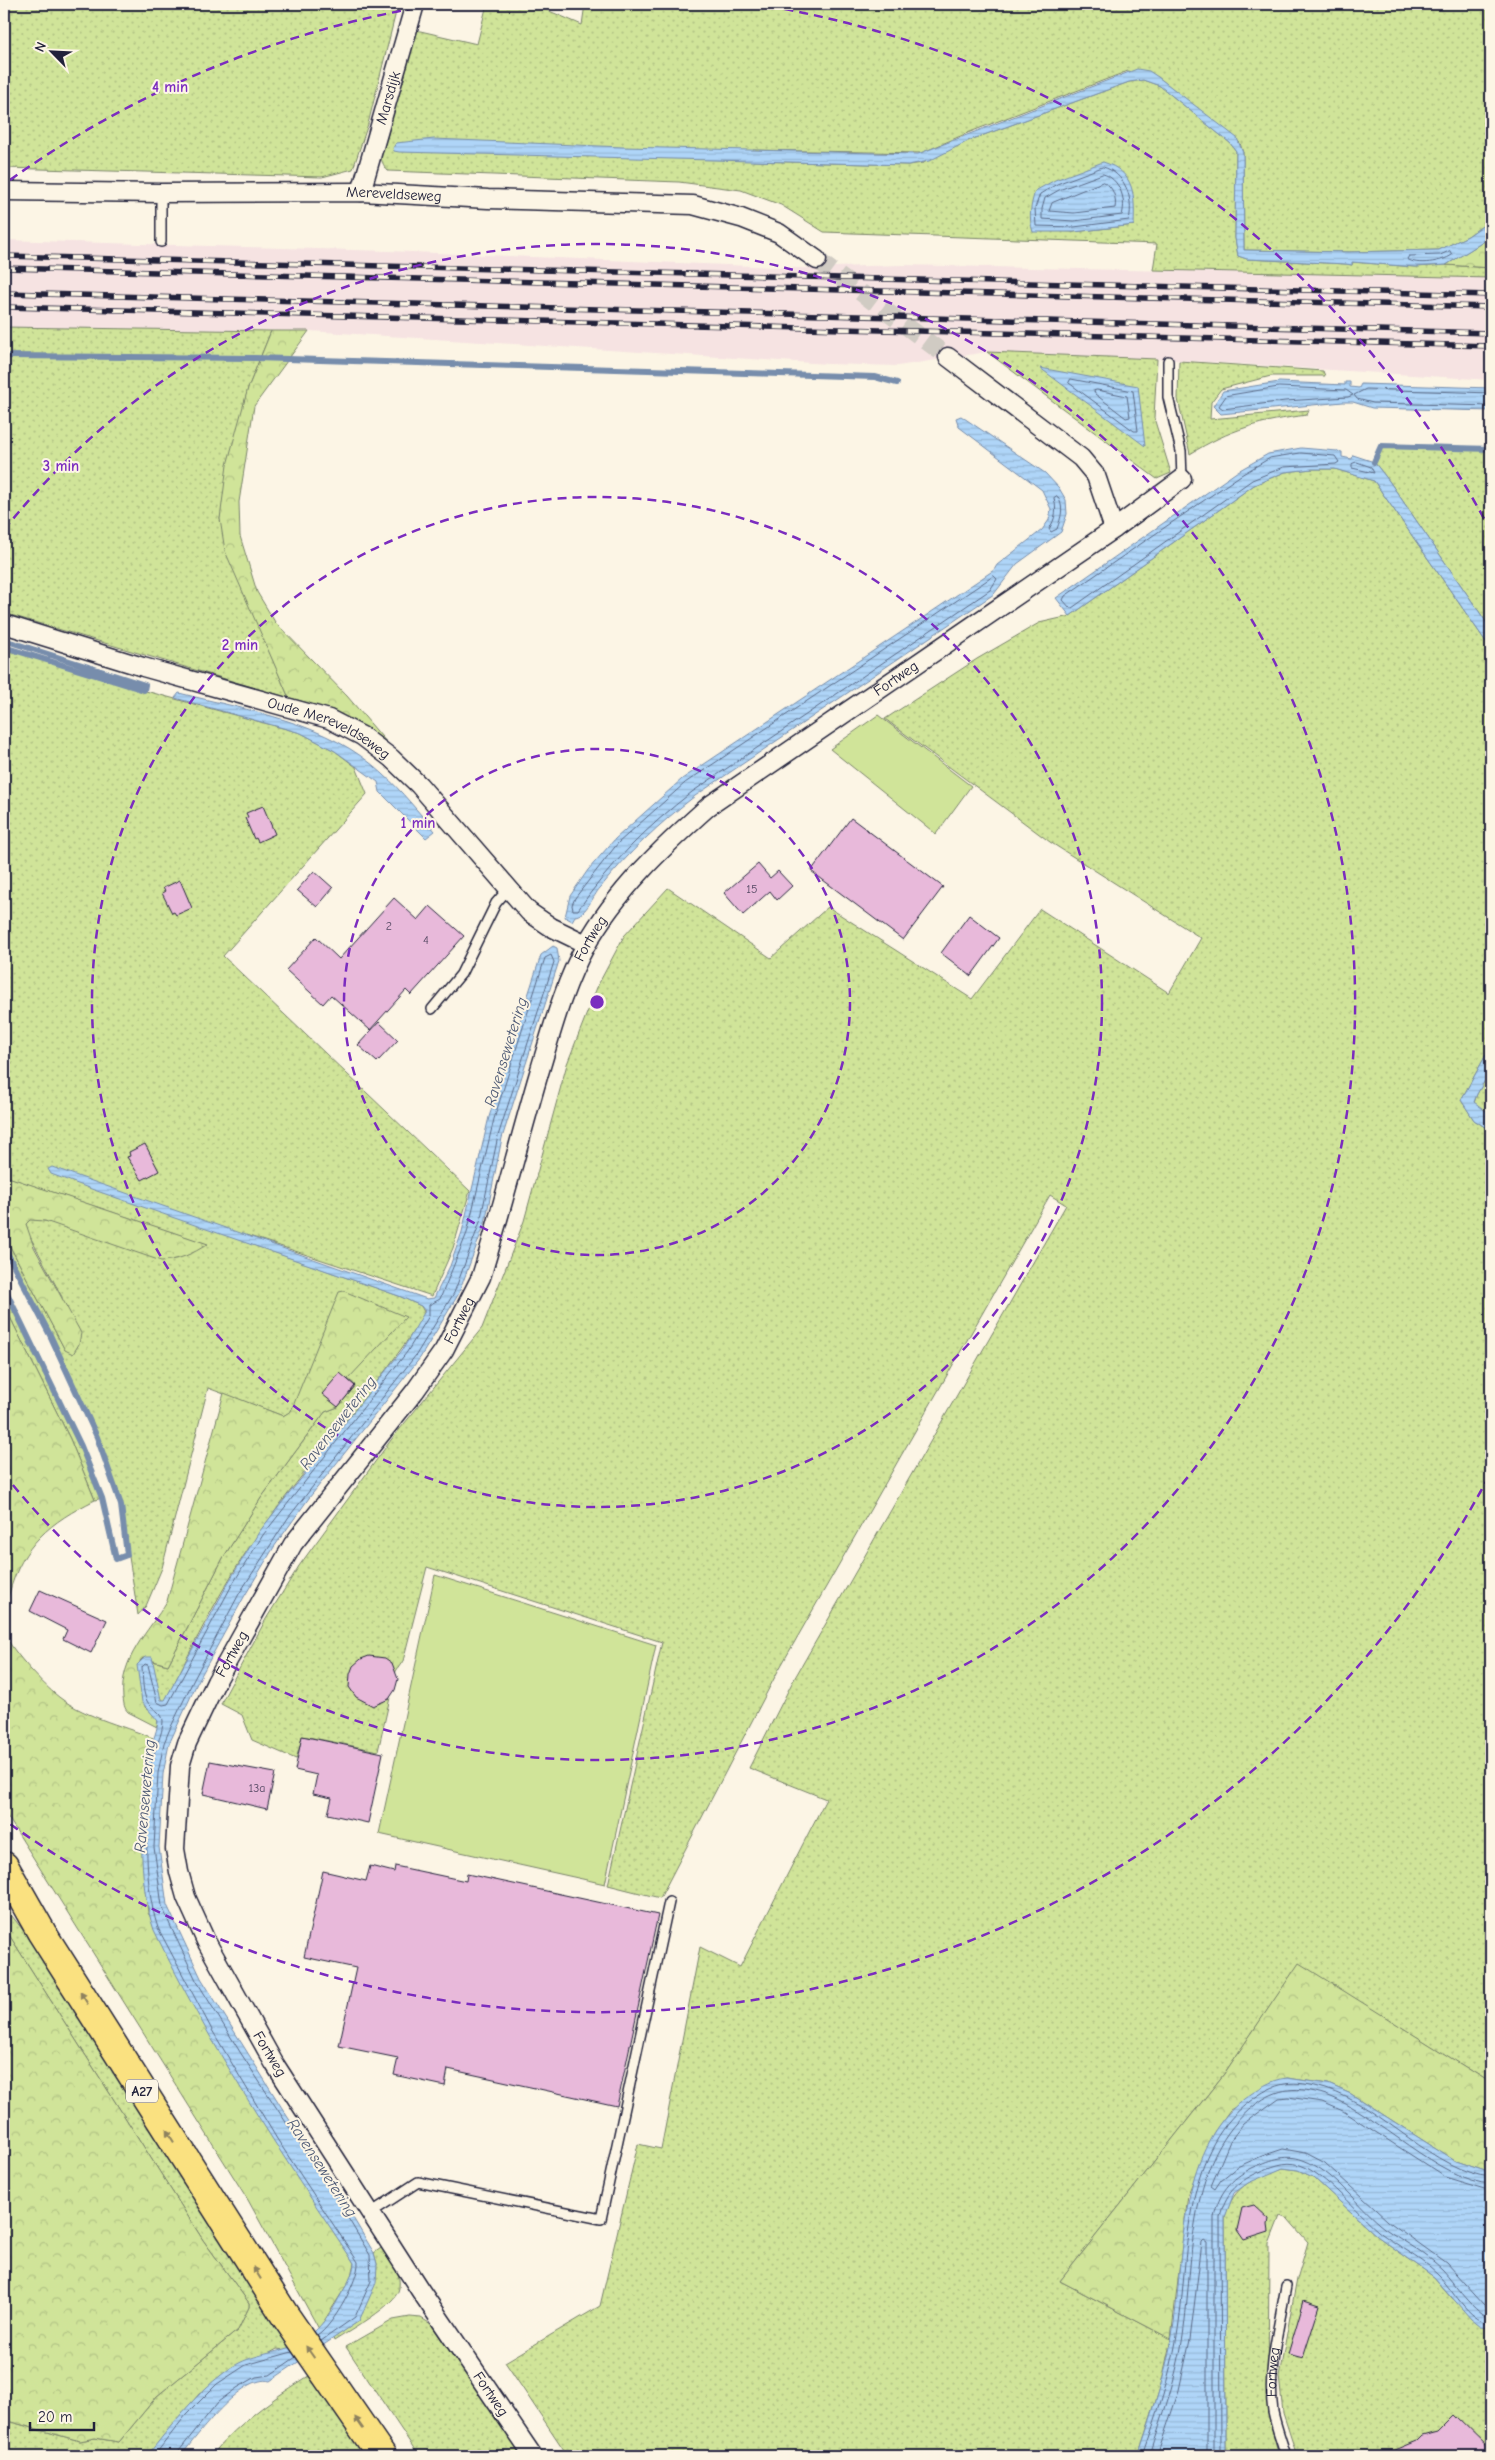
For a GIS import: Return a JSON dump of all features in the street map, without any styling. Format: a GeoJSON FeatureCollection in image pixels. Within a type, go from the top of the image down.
{"type":"FeatureCollection","features":[{"type":"Feature","properties":{"kind":"highway","name":"A27"},"geometry":{"type":"LineString","coordinates":[[4,1866],[42,1933],[284,2314],[382,2456]]}},
{"type":"Feature","properties":{"kind":"street","name":"Marsdijk"},"geometry":{"type":"LineString","coordinates":[[361,192],[415,4]]}},
{"type":"Feature","properties":{"kind":"street","name":"Mereveldseweg"},"geometry":{"type":"LineString","coordinates":[[4,191],[161,193],[361,192],[693,205],[741,218],[779,234],[817,260]]}},
{"type":"Feature","properties":{"kind":"street"},"geometry":{"type":"LineString","coordinates":[[948,357],[1081,458],[1096,476],[1114,529]]}},
{"type":"Feature","properties":{"kind":"street","name":"Fortweg"},"geometry":{"type":"LineString","coordinates":[[533,2456],[420,2290],[372,2212],[274,2063],[206,1941],[186,1898],[179,1872],[176,1849],[180,1766],[187,1743],[216,1682],[293,1544],[415,1391],[444,1350],[481,1277],[550,1038],[570,980],[586,944],[626,890],[670,841],[709,806],[1114,529],[1182,479]]}},
{"type":"Feature","properties":{"kind":"street","name":"Oude Mereveldseweg"},"geometry":{"type":"LineString","coordinates":[[4,624],[144,667],[329,719],[362,736],[391,758],[419,786],[529,912],[551,927],[586,944]]}},
{"type":"Feature","properties":{"kind":"lane"},"geometry":{"type":"LineString","coordinates":[[161,193],[161,242]]}},
{"type":"Feature","properties":{"kind":"lane"},"geometry":{"type":"LineString","coordinates":[[1168,361],[1168,397],[1181,452],[1182,479]]}},
{"type":"Feature","properties":{"kind":"lane"},"geometry":{"type":"LineString","coordinates":[[432,1009],[461,974],[496,903],[509,888]]}},
{"type":"Feature","properties":{"kind":"lane"},"geometry":{"type":"LineString","coordinates":[[372,2212],[418,2182],[601,2220],[669,1902]]}},
{"type":"Feature","properties":{"kind":"lane","name":"Fortweg"},"geometry":{"type":"LineString","coordinates":[[1286,2286],[1273,2359],[1272,2391],[1273,2412],[1286,2456]]}},
{"type":"Feature","properties":{"kind":"shaded area"},"geometry":{"type":"Polygon","coordinates":[[[4,240],[388,251],[798,268],[902,265],[1491,278],[1491,380],[1157,359],[987,352],[898,366],[828,364],[309,331],[4,327],[4,240]]]}},
{"type":"Feature","properties":{"kind":"green space"},"geometry":{"type":"Polygon","coordinates":[[[4,4],[398,4],[368,124],[353,169],[322,177],[4,168],[4,4]]]}},
{"type":"Feature","properties":{"kind":"green space"},"geometry":{"type":"Polygon","coordinates":[[[487,4],[533,4],[582,25],[585,4],[1491,4],[1491,220],[1468,236],[1439,250],[1349,252],[1244,250],[1243,153],[1240,143],[1158,77],[1128,71],[921,153],[753,150],[753,161],[908,165],[923,163],[970,140],[1129,82],[1143,80],[1160,86],[1230,143],[1236,151],[1235,238],[1238,256],[1247,259],[1352,265],[1352,262],[1415,267],[1446,265],[1491,268],[1491,278],[1153,270],[1157,244],[824,232],[781,205],[741,190],[679,182],[388,171],[382,162],[381,150],[387,137],[416,30],[477,44],[487,4]],[[1134,225],[1054,231],[1074,232],[1134,225]]]}},
{"type":"Feature","properties":{"kind":"green space"},"geometry":{"type":"Polygon","coordinates":[[[1491,237],[1491,268],[1446,265],[1491,237]]]}},
{"type":"Feature","properties":{"kind":"green space"},"geometry":{"type":"Polygon","coordinates":[[[4,327],[271,331],[248,388],[220,519],[258,625],[289,698],[4,613],[4,327]]]}},
{"type":"Feature","properties":{"kind":"green space"},"geometry":{"type":"Polygon","coordinates":[[[271,331],[309,331],[254,406],[239,502],[240,536],[257,592],[275,622],[347,696],[411,771],[369,738],[338,717],[323,709],[289,698],[225,551],[220,519],[227,465],[248,388],[271,331]]]}},
{"type":"Feature","properties":{"kind":"green space"},"geometry":{"type":"Polygon","coordinates":[[[987,352],[1157,359],[1154,418],[1171,473],[1157,479],[987,352]]]}},
{"type":"Feature","properties":{"kind":"green space"},"geometry":{"type":"Polygon","coordinates":[[[1179,361],[1323,371],[1325,376],[1271,376],[1221,389],[1211,402],[1210,419],[1309,410],[1307,415],[1260,423],[1232,432],[1190,454],[1178,399],[1179,361]]]}},
{"type":"Feature","properties":{"kind":"green space"},"geometry":{"type":"Polygon","coordinates":[[[1381,446],[1491,449],[1491,629],[1374,462],[1381,446]]]}},
{"type":"Feature","properties":{"kind":"green space"},"geometry":{"type":"Polygon","coordinates":[[[1335,469],[1374,481],[1491,649],[1491,1046],[1461,1100],[1474,1120],[1491,1131],[1491,2083],[1299,1964],[1224,2074],[1060,2281],[1171,2339],[1161,2385],[1138,2456],[568,2456],[505,2362],[600,2306],[638,2144],[661,2149],[700,1947],[740,1967],[826,1799],[749,1768],[793,1681],[1066,1205],[1050,1195],[778,1671],[660,1898],[608,1885],[662,1642],[427,1567],[403,1661],[396,1671],[378,1751],[303,1736],[296,1759],[252,1740],[242,1715],[221,1704],[266,1619],[299,1566],[391,1440],[482,1328],[524,1221],[567,1064],[598,985],[624,936],[668,888],[771,958],[828,907],[972,999],[1040,909],[1169,993],[1201,938],[1050,842],[885,719],[977,659],[1039,623],[1070,616],[1254,485],[1285,472],[1335,469]]]}},
{"type":"Feature","properties":{"kind":"green space"},"geometry":{"type":"Polygon","coordinates":[[[4,647],[105,680],[301,733],[335,751],[356,767],[367,794],[223,956],[470,1191],[453,1248],[432,1296],[246,1235],[245,1242],[399,1296],[421,1306],[425,1314],[386,1370],[280,1504],[247,1551],[210,1613],[164,1701],[158,1694],[152,1661],[168,1665],[223,1558],[261,1498],[325,1412],[338,1407],[355,1385],[348,1379],[283,1416],[208,1388],[162,1568],[146,1606],[138,1615],[121,1505],[115,1486],[97,1437],[50,1335],[4,1247],[4,1235],[65,1350],[62,1297],[27,1231],[26,1224],[30,1219],[207,1244],[4,1176],[4,647]]]}},
{"type":"Feature","properties":{"kind":"green space"},"geometry":{"type":"Polygon","coordinates":[[[878,715],[971,786],[936,834],[830,749],[878,715]]]}},
{"type":"Feature","properties":{"kind":"green space"},"geometry":{"type":"Polygon","coordinates":[[[1491,1070],[1491,1115],[1474,1103],[1491,1070]]]}},
{"type":"Feature","properties":{"kind":"green space"},"geometry":{"type":"Polygon","coordinates":[[[4,1176],[208,1244],[186,1256],[161,1261],[45,1221],[30,1220],[26,1224],[34,1247],[81,1333],[79,1344],[73,1354],[65,1350],[4,1235],[4,1176]]]}},
{"type":"Feature","properties":{"kind":"green space"},"geometry":{"type":"Polygon","coordinates":[[[4,1287],[81,1446],[102,1498],[95,1500],[70,1439],[4,1305],[4,1287]]]}},
{"type":"Feature","properties":{"kind":"green space"},"geometry":{"type":"Polygon","coordinates":[[[344,1291],[406,1317],[348,1379],[355,1386],[338,1407],[325,1412],[261,1498],[223,1558],[168,1665],[143,1658],[140,1661],[145,1707],[158,1718],[157,1727],[128,1712],[124,1706],[123,1684],[130,1658],[167,1601],[224,1393],[283,1416],[291,1411],[339,1292],[344,1291]]]}},
{"type":"Feature","properties":{"kind":"green space"},"geometry":{"type":"Polygon","coordinates":[[[4,1305],[70,1439],[95,1500],[51,1526],[30,1549],[15,1577],[4,1617],[4,1305]]]}},
{"type":"Feature","properties":{"kind":"green space"},"geometry":{"type":"Polygon","coordinates":[[[435,1575],[656,1645],[605,1884],[379,1834],[435,1575]]]}},
{"type":"Feature","properties":{"kind":"green space"},"geometry":{"type":"Polygon","coordinates":[[[4,1631],[11,1646],[26,1664],[64,1701],[88,1714],[153,1738],[144,1781],[142,1803],[142,1847],[148,1913],[354,2263],[350,2280],[319,2329],[248,2200],[4,1811],[4,1631]]]}},
{"type":"Feature","properties":{"kind":"green space"},"geometry":{"type":"Polygon","coordinates":[[[4,1906],[64,1982],[294,2345],[285,2350],[277,2349],[199,2394],[147,2456],[14,2456],[4,2448],[4,2420],[80,2441],[95,2438],[119,2442],[157,2396],[238,2330],[249,2307],[249,2303],[203,2240],[4,1927],[4,1906]]]}},
{"type":"Feature","properties":{"kind":"green space"},"geometry":{"type":"Polygon","coordinates":[[[4,1927],[203,2240],[249,2303],[249,2307],[238,2330],[157,2396],[119,2442],[95,2438],[80,2441],[4,2420],[4,1927]]]}},
{"type":"Feature","properties":{"kind":"green space"},"geometry":{"type":"Polygon","coordinates":[[[1299,1963],[1491,2083],[1491,2173],[1455,2161],[1351,2094],[1328,2084],[1287,2078],[1230,2110],[1214,2132],[1188,2194],[1171,2339],[1060,2281],[1224,2074],[1299,1963]]]}},
{"type":"Feature","properties":{"kind":"green space"},"geometry":{"type":"Polygon","coordinates":[[[1283,2168],[1298,2170],[1313,2177],[1377,2236],[1434,2277],[1452,2298],[1491,2328],[1491,2456],[1297,2456],[1283,2413],[1279,2376],[1297,2279],[1308,2242],[1288,2219],[1280,2216],[1269,2244],[1268,2413],[1279,2456],[1226,2456],[1225,2217],[1233,2197],[1246,2184],[1263,2175],[1283,2168]]]}},
{"type":"Feature","properties":{"kind":"green space"},"geometry":{"type":"Polygon","coordinates":[[[384,2246],[399,2276],[399,2288],[396,2295],[382,2310],[334,2341],[333,2338],[359,2321],[377,2264],[374,2253],[384,2246]]]}},
{"type":"Feature","properties":{"kind":"green space"},"geometry":{"type":"Polygon","coordinates":[[[410,2317],[421,2318],[431,2324],[522,2456],[419,2456],[346,2347],[393,2320],[410,2317]]]}},
{"type":"Feature","properties":{"kind":"green space"},"geometry":{"type":"Polygon","coordinates":[[[320,2369],[378,2456],[211,2456],[248,2419],[320,2369]]]}},
{"type":"Feature","properties":{"kind":"water"},"geometry":{"type":"Polygon","coordinates":[[[1137,69],[1149,71],[1158,77],[1237,138],[1243,153],[1244,250],[1349,252],[1439,250],[1468,236],[1491,220],[1491,237],[1446,265],[1415,267],[1352,262],[1352,265],[1247,259],[1238,256],[1235,238],[1236,151],[1230,143],[1160,86],[1143,80],[1129,82],[970,140],[929,161],[908,165],[399,152],[394,151],[393,148],[396,143],[434,139],[623,147],[918,154],[1137,69]]]}},
{"type":"Feature","properties":{"kind":"water"},"geometry":{"type":"Polygon","coordinates":[[[1103,162],[1114,166],[1121,172],[1131,186],[1134,204],[1134,225],[1074,232],[1033,232],[1030,216],[1035,191],[1055,180],[1103,162]]]}},
{"type":"Feature","properties":{"kind":"water"},"geometry":{"type":"Polygon","coordinates":[[[1040,368],[1138,386],[1145,446],[1040,368]]]}},
{"type":"Feature","properties":{"kind":"water"},"geometry":{"type":"Polygon","coordinates":[[[1279,382],[1345,385],[1345,382],[1350,382],[1350,387],[1359,388],[1361,384],[1491,388],[1491,411],[1372,408],[1353,402],[1343,402],[1221,414],[1213,406],[1223,391],[1279,382]]]}},
{"type":"Feature","properties":{"kind":"water"},"geometry":{"type":"Polygon","coordinates":[[[961,416],[1045,473],[1059,488],[1066,500],[1067,514],[1061,532],[1017,564],[994,594],[695,796],[669,817],[633,851],[600,888],[583,912],[575,916],[572,921],[565,917],[570,896],[588,870],[615,839],[682,779],[994,570],[997,565],[1042,530],[1049,520],[1051,509],[1042,490],[959,427],[956,418],[961,416]]]}},
{"type":"Feature","properties":{"kind":"water"},"geometry":{"type":"Polygon","coordinates":[[[1301,448],[1337,451],[1342,452],[1342,457],[1352,459],[1353,455],[1374,462],[1491,629],[1491,649],[1374,481],[1335,469],[1285,472],[1254,485],[1070,616],[1056,598],[1238,471],[1268,454],[1301,448]]]}},
{"type":"Feature","properties":{"kind":"water"},"geometry":{"type":"Polygon","coordinates":[[[179,693],[287,721],[313,730],[338,742],[361,756],[383,774],[435,831],[426,838],[380,792],[378,782],[335,751],[301,733],[175,698],[179,693]]]}},
{"type":"Feature","properties":{"kind":"water","name":"Ravensewetering"},"geometry":{"type":"Polygon","coordinates":[[[553,946],[557,948],[559,961],[502,1138],[485,1223],[458,1295],[420,1358],[309,1498],[274,1547],[197,1683],[169,1744],[163,1774],[159,1847],[167,1905],[201,1978],[374,2253],[377,2264],[376,2283],[359,2321],[270,2381],[259,2381],[234,2396],[221,2408],[181,2456],[147,2456],[193,2401],[225,2372],[254,2357],[294,2346],[317,2329],[324,2322],[347,2285],[354,2263],[248,2100],[199,2016],[154,1930],[145,1890],[142,1822],[148,1758],[158,1721],[142,1702],[137,1665],[145,1657],[152,1657],[161,1700],[165,1700],[228,1583],[259,1532],[403,1349],[425,1311],[421,1306],[399,1296],[94,1190],[51,1174],[48,1169],[52,1167],[427,1299],[434,1298],[450,1266],[462,1232],[489,1117],[541,955],[553,946]]]}},
{"type":"Feature","properties":{"kind":"water"},"geometry":{"type":"Polygon","coordinates":[[[1491,1046],[1491,1070],[1474,1102],[1491,1115],[1491,1131],[1474,1120],[1461,1100],[1491,1046]]]}},
{"type":"Feature","properties":{"kind":"water"},"geometry":{"type":"Polygon","coordinates":[[[1287,2078],[1328,2084],[1351,2094],[1455,2161],[1491,2173],[1491,2328],[1481,2327],[1471,2319],[1434,2277],[1377,2236],[1313,2177],[1298,2170],[1283,2168],[1248,2183],[1234,2193],[1225,2217],[1226,2456],[1138,2456],[1166,2367],[1176,2306],[1187,2208],[1194,2177],[1205,2148],[1222,2121],[1244,2099],[1259,2088],[1287,2078]]]}},
{"type":"Feature","properties":{"kind":"building"},"geometry":{"type":"Polygon","coordinates":[[[263,806],[275,834],[258,842],[256,838],[254,839],[245,818],[248,817],[246,813],[263,806]]]}},
{"type":"Feature","properties":{"kind":"building"},"geometry":{"type":"Polygon","coordinates":[[[851,818],[943,887],[903,940],[811,871],[851,818]]]}},
{"type":"Feature","properties":{"kind":"building"},"geometry":{"type":"Polygon","coordinates":[[[758,864],[770,878],[778,871],[792,886],[777,900],[770,891],[743,915],[724,893],[758,864]]]}},
{"type":"Feature","properties":{"kind":"building"},"geometry":{"type":"Polygon","coordinates":[[[314,871],[333,888],[317,907],[297,890],[314,871]]]}},
{"type":"Feature","properties":{"kind":"building"},"geometry":{"type":"Polygon","coordinates":[[[180,880],[192,908],[176,915],[174,912],[172,913],[162,893],[165,891],[163,888],[180,880]]]}},
{"type":"Feature","properties":{"kind":"building"},"geometry":{"type":"Polygon","coordinates":[[[394,898],[418,920],[430,906],[464,936],[411,995],[406,990],[370,1030],[331,995],[323,1004],[286,970],[316,937],[339,959],[394,898]]]}},
{"type":"Feature","properties":{"kind":"building"},"geometry":{"type":"Polygon","coordinates":[[[969,915],[999,938],[971,976],[941,953],[969,915]]]}},
{"type":"Feature","properties":{"kind":"building"},"geometry":{"type":"Polygon","coordinates":[[[379,1022],[398,1040],[377,1062],[358,1045],[379,1022]]]}},
{"type":"Feature","properties":{"kind":"building"},"geometry":{"type":"Polygon","coordinates":[[[145,1144],[159,1171],[142,1180],[127,1157],[130,1156],[129,1152],[145,1144]]]}},
{"type":"Feature","properties":{"kind":"building"},"geometry":{"type":"Polygon","coordinates":[[[340,1373],[355,1386],[338,1407],[322,1394],[340,1373]]]}},
{"type":"Feature","properties":{"kind":"building"},"geometry":{"type":"Polygon","coordinates":[[[40,1590],[107,1620],[91,1653],[63,1639],[67,1630],[30,1611],[40,1590]]]}},
{"type":"Feature","properties":{"kind":"building"},"geometry":{"type":"Polygon","coordinates":[[[369,1656],[385,1658],[392,1663],[398,1679],[395,1690],[389,1699],[373,1706],[356,1697],[349,1687],[353,1666],[361,1659],[369,1656]]]}},
{"type":"Feature","properties":{"kind":"building"},"geometry":{"type":"Polygon","coordinates":[[[302,1736],[383,1753],[368,1823],[328,1814],[332,1798],[313,1794],[317,1775],[295,1770],[302,1736]]]}},
{"type":"Feature","properties":{"kind":"building"},"geometry":{"type":"Polygon","coordinates":[[[210,1761],[275,1773],[267,1809],[203,1794],[210,1761]]]}},
{"type":"Feature","properties":{"kind":"building"},"geometry":{"type":"Polygon","coordinates":[[[370,1866],[394,1872],[395,1866],[466,1881],[467,1874],[658,1915],[617,2106],[448,2069],[445,2086],[394,2075],[398,2058],[339,2046],[356,1968],[304,1957],[323,1871],[366,1881],[370,1866]]]}},
{"type":"Feature","properties":{"kind":"building"},"geometry":{"type":"Polygon","coordinates":[[[1254,2205],[1269,2219],[1269,2232],[1244,2240],[1237,2230],[1242,2208],[1254,2205]]]}},
{"type":"Feature","properties":{"kind":"building"},"geometry":{"type":"Polygon","coordinates":[[[1304,2300],[1320,2305],[1303,2358],[1288,2354],[1304,2300]]]}},
{"type":"Feature","properties":{"kind":"building"},"geometry":{"type":"Polygon","coordinates":[[[1454,2415],[1491,2451],[1491,2456],[1381,2456],[1417,2441],[1422,2436],[1437,2432],[1454,2415]]]}},
{"type":"Feature","properties":{"kind":"waterway"},"geometry":{"type":"LineString","coordinates":[[4,356],[255,358],[875,377],[897,383]]}},
{"type":"Feature","properties":{"kind":"waterway"},"geometry":{"type":"LineString","coordinates":[[1374,462],[1381,446],[1491,449]]}},
{"type":"Feature","properties":{"kind":"waterway"},"geometry":{"type":"LineString","coordinates":[[4,640],[145,685],[144,690],[4,647]]}},
{"type":"Feature","properties":{"kind":"waterway"},"geometry":{"type":"LineString","coordinates":[[4,1247],[50,1335],[97,1437],[121,1505],[127,1555],[116,1559],[102,1498],[81,1446],[4,1287]]}},
{"type":"Feature","properties":{"kind":"tunnel"},"geometry":{"type":"LineString","coordinates":[[817,260],[948,357]]}},
{"type":"Feature","properties":{"kind":"railway"},"geometry":{"type":"LineString","coordinates":[[4,256],[1491,295]]}},
{"type":"Feature","properties":{"kind":"railway"},"geometry":{"type":"LineString","coordinates":[[4,268],[1491,307]]}},
{"type":"Feature","properties":{"kind":"railway"},"geometry":{"type":"LineString","coordinates":[[4,293],[1491,333]]}},
{"type":"Feature","properties":{"kind":"railway"},"geometry":{"type":"LineString","coordinates":[[4,307],[1491,346]]}}]}
